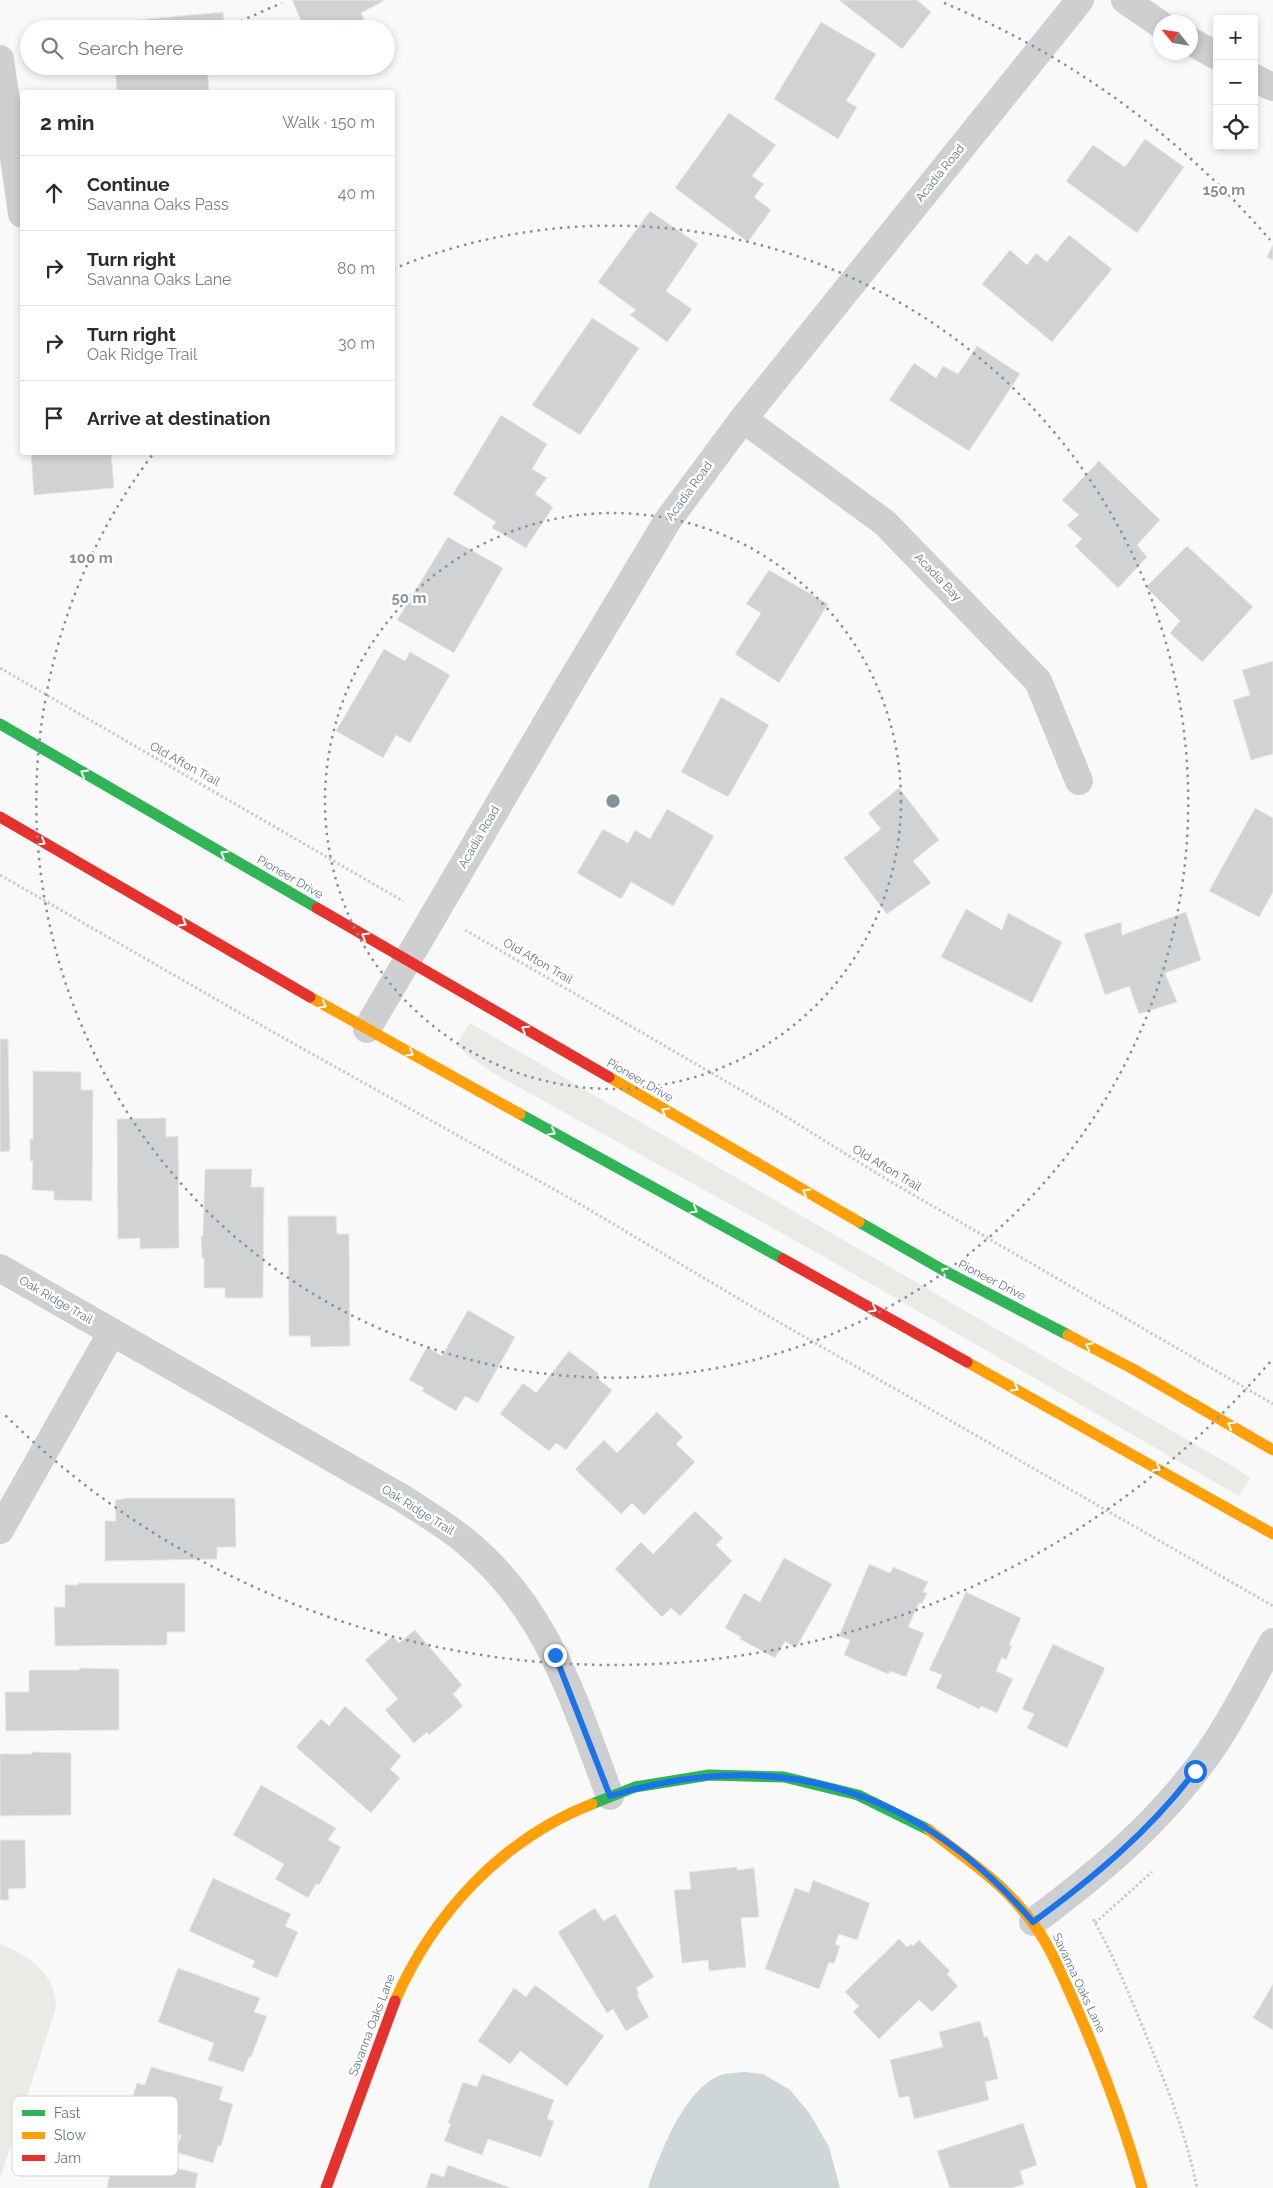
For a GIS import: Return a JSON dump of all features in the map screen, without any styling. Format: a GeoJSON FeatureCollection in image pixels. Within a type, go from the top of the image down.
{"type":"FeatureCollection","features":[{"type":"Feature","properties":{"kind":"street","name":"Acadia Road"},"geometry":{"type":"LineString","coordinates":[[367,1029],[668,520],[743,419],[1080,0]]}},
{"type":"Feature","properties":{"kind":"street"},"geometry":{"type":"LineString","coordinates":[[1125,0],[1153,19]]}},
{"type":"Feature","properties":{"kind":"street"},"geometry":{"type":"LineString","coordinates":[[1198,45],[1213,54]]}},
{"type":"Feature","properties":{"kind":"street"},"geometry":{"type":"LineString","coordinates":[[0,59],[20,200]]}},
{"type":"Feature","properties":{"kind":"street"},"geometry":{"type":"LineString","coordinates":[[1258,80],[1273,87]]}},
{"type":"Feature","properties":{"kind":"street","name":"Acadia Bay"},"geometry":{"type":"LineString","coordinates":[[743,419],[885,523],[1038,681],[1080,781]]}},
{"type":"Feature","properties":{"kind":"street","name":"Pioneer Drive"},"geometry":{"type":"LineString","coordinates":[[0,724],[943,1270],[1133,1369],[1273,1450]]}},
{"type":"Feature","properties":{"kind":"street"},"geometry":{"type":"LineString","coordinates":[[0,817],[367,1029],[870,1307],[1273,1534]]}},
{"type":"Feature","properties":{"kind":"street","name":"Oak Ridge Trail"},"geometry":{"type":"LineString","coordinates":[[0,1268],[402,1498],[464,1540],[486,1559],[534,1617],[555,1655],[610,1796]]}},
{"type":"Feature","properties":{"kind":"street"},"geometry":{"type":"LineString","coordinates":[[0,1530],[112,1332]]}},
{"type":"Feature","properties":{"kind":"street"},"geometry":{"type":"LineString","coordinates":[[1033,1922],[1112,1860],[1150,1824],[1183,1788],[1213,1746],[1273,1642]]}},
{"type":"Feature","properties":{"kind":"street","name":"Savanna Oaks Lane"},"geometry":{"type":"LineString","coordinates":[[326,2188],[392,2006],[410,1967],[432,1930],[461,1894],[506,1852],[572,1811],[610,1796],[671,1780],[737,1774],[779,1776],[838,1788],[895,1809],[943,1838],[978,1865],[1009,1895],[1033,1922],[1056,1963],[1095,2050],[1127,2136],[1142,2188]]}},
{"type":"Feature","properties":{"kind":"path","name":"Old Afton Trail"},"geometry":{"type":"LineString","coordinates":[[0,668],[245,808],[386,892]]}},
{"type":"Feature","properties":{"kind":"path"},"geometry":{"type":"LineString","coordinates":[[0,875],[289,1042],[573,1200],[756,1308],[1273,1606]]}},
{"type":"Feature","properties":{"kind":"path","name":"Old Afton Trail"},"geometry":{"type":"LineString","coordinates":[[493,945],[769,1106],[880,1176],[1273,1404]]}},
{"type":"Feature","properties":{"kind":"path"},"geometry":{"type":"LineString","coordinates":[[1095,1923],[1138,2015],[1175,2107],[1197,2188]]}},
{"type":"Feature","properties":{"kind":"shaded area"},"geometry":{"type":"Polygon","coordinates":[[[470,1023],[1250,1478],[1239,1496],[812,1250],[495,1074],[456,1045],[470,1023]]]}},
{"type":"Feature","properties":{"kind":"shaded area"},"geometry":{"type":"Polygon","coordinates":[[[0,1944],[30,1960],[46,1976],[52,1986],[56,2008],[27,2096],[12,2096],[12,2142],[0,2179],[0,1944]]]}},
{"type":"Feature","properties":{"kind":"shaded area"},"geometry":{"type":"Polygon","coordinates":[[[744,2072],[763,2074],[790,2090],[810,2114],[829,2147],[840,2188],[648,2188],[659,2157],[676,2122],[697,2092],[710,2081],[724,2074],[744,2072]]]}},
{"type":"Feature","properties":{"kind":"building"},"geometry":{"type":"Polygon","coordinates":[[[292,0],[385,0],[361,13],[364,20],[301,20],[292,0]]]}},
{"type":"Feature","properties":{"kind":"building"},"geometry":{"type":"Polygon","coordinates":[[[839,0],[917,0],[931,12],[902,49],[839,0]]]}},
{"type":"Feature","properties":{"kind":"building"},"geometry":{"type":"Polygon","coordinates":[[[223,12],[223,20],[138,20],[223,12]]]}},
{"type":"Feature","properties":{"kind":"building"},"geometry":{"type":"Polygon","coordinates":[[[821,22],[876,54],[846,101],[857,107],[838,139],[774,99],[821,22]]]}},
{"type":"Feature","properties":{"kind":"building"},"geometry":{"type":"Polygon","coordinates":[[[116,75],[208,75],[209,90],[117,90],[116,75]]]}},
{"type":"Feature","properties":{"kind":"building"},"geometry":{"type":"Polygon","coordinates":[[[729,113],[776,145],[752,176],[764,184],[754,197],[771,210],[748,242],[675,188],[729,113]]]}},
{"type":"Feature","properties":{"kind":"building"},"geometry":{"type":"Polygon","coordinates":[[[1145,139],[1184,167],[1137,233],[1066,181],[1093,145],[1125,167],[1145,139]]]}},
{"type":"Feature","properties":{"kind":"building"},"geometry":{"type":"Polygon","coordinates":[[[650,211],[698,244],[666,291],[692,309],[667,342],[630,315],[636,310],[598,282],[650,211]]]}},
{"type":"Feature","properties":{"kind":"building"},"geometry":{"type":"Polygon","coordinates":[[[1069,235],[1112,269],[1052,342],[982,284],[1010,250],[1027,265],[1036,253],[1047,262],[1069,235]]]}},
{"type":"Feature","properties":{"kind":"building"},"geometry":{"type":"Polygon","coordinates":[[[1273,245],[1273,260],[1267,257],[1273,245]]]}},
{"type":"Feature","properties":{"kind":"building"},"geometry":{"type":"Polygon","coordinates":[[[592,318],[639,348],[580,435],[532,405],[592,318]]]}},
{"type":"Feature","properties":{"kind":"building"},"geometry":{"type":"Polygon","coordinates":[[[977,346],[1020,374],[969,451],[889,400],[914,363],[936,378],[943,366],[958,374],[977,346]]]}},
{"type":"Feature","properties":{"kind":"building"},"geometry":{"type":"Polygon","coordinates":[[[501,415],[547,444],[532,469],[547,478],[535,494],[553,507],[526,548],[492,528],[496,522],[453,494],[501,415]]]}},
{"type":"Feature","properties":{"kind":"building"},"geometry":{"type":"Polygon","coordinates":[[[31,455],[111,455],[114,488],[34,495],[31,455]]]}},
{"type":"Feature","properties":{"kind":"building"},"geometry":{"type":"Polygon","coordinates":[[[1099,461],[1160,520],[1137,545],[1147,557],[1118,588],[1075,546],[1082,539],[1067,525],[1079,515],[1062,500],[1099,461]]]}},
{"type":"Feature","properties":{"kind":"building"},"geometry":{"type":"Polygon","coordinates":[[[448,537],[503,568],[454,653],[397,620],[448,537]]]}},
{"type":"Feature","properties":{"kind":"building"},"geometry":{"type":"Polygon","coordinates":[[[1187,546],[1253,607],[1202,662],[1170,633],[1180,621],[1146,587],[1187,546]]]}},
{"type":"Feature","properties":{"kind":"building"},"geometry":{"type":"Polygon","coordinates":[[[769,570],[828,604],[779,683],[735,654],[761,613],[746,604],[769,570]]]}},
{"type":"Feature","properties":{"kind":"building"},"geometry":{"type":"Polygon","coordinates":[[[384,649],[405,661],[410,652],[450,675],[410,743],[396,735],[383,758],[336,731],[384,649]]]}},
{"type":"Feature","properties":{"kind":"building"},"geometry":{"type":"Polygon","coordinates":[[[1273,661],[1273,754],[1251,760],[1233,700],[1250,695],[1242,670],[1273,661]]]}},
{"type":"Feature","properties":{"kind":"building"},"geometry":{"type":"Polygon","coordinates":[[[721,697],[769,725],[728,797],[681,772],[721,697]]]}},
{"type":"Feature","properties":{"kind":"building"},"geometry":{"type":"Polygon","coordinates":[[[899,788],[939,840],[913,861],[931,883],[887,914],[844,858],[881,829],[868,813],[899,788]]]}},
{"type":"Feature","properties":{"kind":"building"},"geometry":{"type":"Polygon","coordinates":[[[1255,808],[1273,818],[1273,892],[1259,917],[1209,891],[1255,808]]]}},
{"type":"Feature","properties":{"kind":"building"},"geometry":{"type":"Polygon","coordinates":[[[667,809],[714,836],[673,906],[631,882],[621,899],[577,873],[603,829],[628,843],[635,830],[650,839],[667,809]]]}},
{"type":"Feature","properties":{"kind":"building"},"geometry":{"type":"Polygon","coordinates":[[[966,909],[1002,930],[1008,913],[1062,942],[1032,1003],[941,957],[966,909]]]}},
{"type":"Feature","properties":{"kind":"building"},"geometry":{"type":"Polygon","coordinates":[[[1186,912],[1201,960],[1165,973],[1177,1002],[1139,1014],[1129,986],[1105,995],[1084,934],[1121,922],[1122,935],[1186,912]]]}},
{"type":"Feature","properties":{"kind":"building"},"geometry":{"type":"Polygon","coordinates":[[[0,1039],[8,1039],[10,1151],[0,1152],[0,1039]]]}},
{"type":"Feature","properties":{"kind":"building"},"geometry":{"type":"Polygon","coordinates":[[[33,1071],[81,1072],[81,1090],[93,1090],[92,1201],[54,1200],[54,1191],[32,1190],[33,1161],[30,1161],[30,1139],[33,1139],[33,1071]]]}},
{"type":"Feature","properties":{"kind":"building"},"geometry":{"type":"Polygon","coordinates":[[[166,1118],[166,1137],[178,1136],[179,1248],[140,1249],[140,1238],[118,1239],[117,1119],[166,1118]]]}},
{"type":"Feature","properties":{"kind":"building"},"geometry":{"type":"Polygon","coordinates":[[[205,1169],[252,1169],[251,1187],[264,1187],[263,1298],[225,1298],[225,1288],[204,1288],[204,1258],[202,1258],[201,1236],[203,1236],[205,1169]]]}},
{"type":"Feature","properties":{"kind":"building"},"geometry":{"type":"Polygon","coordinates":[[[288,1216],[336,1216],[337,1234],[349,1234],[350,1346],[311,1347],[310,1336],[289,1336],[288,1216]]]}},
{"type":"Feature","properties":{"kind":"building"},"geometry":{"type":"Polygon","coordinates":[[[468,1310],[515,1337],[478,1403],[465,1396],[456,1411],[422,1391],[424,1388],[409,1380],[427,1347],[442,1356],[468,1310]]]}},
{"type":"Feature","properties":{"kind":"building"},"geometry":{"type":"Polygon","coordinates":[[[569,1351],[599,1374],[596,1377],[612,1390],[566,1450],[556,1443],[549,1451],[500,1414],[523,1383],[536,1393],[569,1351]]]}},
{"type":"Feature","properties":{"kind":"building"},"geometry":{"type":"Polygon","coordinates":[[[657,1412],[683,1437],[676,1444],[695,1462],[644,1515],[632,1503],[621,1514],[575,1469],[604,1440],[617,1453],[657,1412]]]}},
{"type":"Feature","properties":{"kind":"building"},"geometry":{"type":"Polygon","coordinates":[[[128,1498],[235,1498],[236,1547],[217,1547],[217,1559],[105,1561],[105,1521],[116,1521],[115,1500],[128,1498]]]}},
{"type":"Feature","properties":{"kind":"building"},"geometry":{"type":"Polygon","coordinates":[[[695,1511],[723,1538],[716,1545],[732,1561],[680,1616],[671,1608],[662,1617],[615,1569],[641,1542],[653,1554],[695,1511]]]}},
{"type":"Feature","properties":{"kind":"building"},"geometry":{"type":"Polygon","coordinates":[[[784,1558],[832,1584],[796,1648],[785,1641],[775,1658],[740,1639],[741,1637],[725,1628],[744,1593],[760,1602],[784,1558]]]}},
{"type":"Feature","properties":{"kind":"building"},"geometry":{"type":"Polygon","coordinates":[[[869,1564],[890,1573],[893,1567],[928,1582],[923,1592],[927,1593],[922,1604],[919,1603],[908,1627],[924,1633],[906,1677],[890,1671],[888,1674],[844,1655],[850,1640],[839,1636],[869,1564]]]}},
{"type":"Feature","properties":{"kind":"building"},"geometry":{"type":"Polygon","coordinates":[[[78,1583],[185,1583],[185,1632],[167,1632],[167,1645],[55,1646],[54,1607],[65,1607],[65,1585],[78,1585],[78,1583]]]}},
{"type":"Feature","properties":{"kind":"building"},"geometry":{"type":"Polygon","coordinates":[[[966,1592],[1021,1618],[1009,1645],[1012,1646],[1006,1660],[1002,1657],[996,1671],[1013,1679],[997,1713],[981,1706],[979,1709],[936,1688],[942,1675],[929,1670],[966,1592]]]}},
{"type":"Feature","properties":{"kind":"building"},"geometry":{"type":"Polygon","coordinates":[[[415,1630],[462,1685],[453,1694],[463,1706],[429,1735],[427,1732],[414,1743],[385,1710],[398,1699],[365,1660],[393,1636],[399,1643],[415,1630]]]}},
{"type":"Feature","properties":{"kind":"building"},"geometry":{"type":"Polygon","coordinates":[[[1053,1644],[1105,1668],[1067,1748],[1027,1728],[1034,1714],[1022,1709],[1053,1644]]]}},
{"type":"Feature","properties":{"kind":"building"},"geometry":{"type":"Polygon","coordinates":[[[80,1668],[119,1669],[119,1730],[6,1731],[5,1692],[29,1692],[29,1670],[79,1670],[80,1668]]]}},
{"type":"Feature","properties":{"kind":"building"},"geometry":{"type":"Polygon","coordinates":[[[345,1706],[401,1756],[390,1769],[400,1778],[371,1813],[296,1747],[321,1719],[329,1726],[345,1706]]]}},
{"type":"Feature","properties":{"kind":"building"},"geometry":{"type":"Polygon","coordinates":[[[32,1752],[71,1753],[71,1815],[0,1816],[0,1754],[32,1754],[32,1752]]]}},
{"type":"Feature","properties":{"kind":"building"},"geometry":{"type":"Polygon","coordinates":[[[261,1785],[336,1828],[328,1840],[341,1847],[319,1885],[316,1884],[308,1898],[275,1879],[284,1864],[233,1835],[261,1785]]]}},
{"type":"Feature","properties":{"kind":"building"},"geometry":{"type":"Polygon","coordinates":[[[0,1840],[25,1840],[26,1888],[8,1889],[9,1900],[0,1900],[0,1840]]]}},
{"type":"Feature","properties":{"kind":"building"},"geometry":{"type":"Polygon","coordinates":[[[737,1867],[737,1870],[754,1868],[759,1917],[741,1918],[746,1967],[709,1971],[708,1960],[682,1963],[674,1890],[691,1889],[689,1872],[737,1867]]]}},
{"type":"Feature","properties":{"kind":"building"},"geometry":{"type":"Polygon","coordinates":[[[213,1878],[291,1914],[285,1926],[298,1932],[277,1978],[252,1967],[255,1961],[189,1931],[213,1878]]]}},
{"type":"Feature","properties":{"kind":"building"},"geometry":{"type":"Polygon","coordinates":[[[813,1880],[870,1903],[857,1940],[839,1934],[835,1944],[840,1946],[834,1964],[829,1962],[819,1989],[765,1969],[795,1888],[809,1893],[813,1880]]]}},
{"type":"Feature","properties":{"kind":"building"},"geometry":{"type":"Polygon","coordinates":[[[595,1908],[603,1921],[615,1914],[654,1977],[636,1988],[639,1994],[637,1995],[649,2017],[626,2031],[613,2009],[607,2013],[558,1932],[595,1908]]]}},
{"type":"Feature","properties":{"kind":"building"},"geometry":{"type":"Polygon","coordinates":[[[899,1939],[907,1947],[911,1944],[913,1946],[919,1940],[950,1971],[947,1974],[958,1986],[932,2012],[919,2000],[879,2039],[853,2012],[859,2006],[845,1992],[899,1939]]]}},
{"type":"Feature","properties":{"kind":"building"},"geometry":{"type":"Polygon","coordinates":[[[178,1968],[260,1998],[254,2012],[267,2016],[243,2072],[208,2060],[214,2043],[158,2022],[178,1968]]]}},
{"type":"Feature","properties":{"kind":"building"},"geometry":{"type":"Polygon","coordinates":[[[1273,1984],[1273,2030],[1253,2018],[1273,1984]]]}},
{"type":"Feature","properties":{"kind":"building"},"geometry":{"type":"Polygon","coordinates":[[[535,1985],[604,2036],[567,2086],[520,2051],[510,2064],[478,2041],[514,1988],[526,1997],[535,1985]]]}},
{"type":"Feature","properties":{"kind":"building"},"geometry":{"type":"Polygon","coordinates":[[[980,2021],[984,2037],[988,2037],[998,2079],[985,2082],[989,2100],[914,2119],[909,2096],[899,2098],[890,2060],[943,2047],[939,2032],[980,2021]]]}},
{"type":"Feature","properties":{"kind":"building"},"geometry":{"type":"Polygon","coordinates":[[[151,2067],[223,2087],[219,2100],[233,2104],[221,2146],[218,2146],[213,2163],[178,2153],[181,2135],[178,2134],[178,2096],[133,2096],[137,2083],[145,2085],[151,2067]]]}},
{"type":"Feature","properties":{"kind":"building"},"geometry":{"type":"Polygon","coordinates":[[[482,2074],[554,2100],[547,2119],[554,2121],[541,2157],[488,2139],[482,2155],[444,2141],[451,2124],[448,2123],[463,2082],[477,2087],[482,2074]]]}},
{"type":"Feature","properties":{"kind":"building"},"geometry":{"type":"Polygon","coordinates":[[[1023,2123],[1037,2165],[1020,2171],[1024,2184],[1012,2188],[950,2188],[937,2151],[1023,2123]]]}},
{"type":"Feature","properties":{"kind":"building"},"geometry":{"type":"Polygon","coordinates":[[[448,2165],[511,2188],[426,2188],[431,2173],[444,2177],[448,2165]]]}},
{"type":"Feature","properties":{"kind":"building"},"geometry":{"type":"Polygon","coordinates":[[[178,2169],[198,2173],[195,2188],[107,2188],[110,2176],[178,2176],[178,2169]]]}},
{"type":"Feature","properties":{"kind":"traffic: fast"},"geometry":{"type":"LineString","coordinates":[[0,724],[317,908]]}},
{"type":"Feature","properties":{"kind":"traffic: fast"},"geometry":{"type":"LineString","coordinates":[[520,1114],[783,1259]]}},
{"type":"Feature","properties":{"kind":"traffic: fast"},"geometry":{"type":"LineString","coordinates":[[859,1222],[943,1270],[1068,1335]]}},
{"type":"Feature","properties":{"kind":"traffic: fast"},"geometry":{"type":"LineString","coordinates":[[592,1804],[635,1787],[709,1775],[784,1777],[858,1795],[929,1830]]}},
{"type":"Feature","properties":{"kind":"traffic: slow"},"geometry":{"type":"LineString","coordinates":[[310,997],[520,1114]]}},
{"type":"Feature","properties":{"kind":"traffic: slow"},"geometry":{"type":"LineString","coordinates":[[609,1077],[859,1222]]}},
{"type":"Feature","properties":{"kind":"traffic: slow"},"geometry":{"type":"LineString","coordinates":[[1068,1335],[1133,1369],[1273,1450]]}},
{"type":"Feature","properties":{"kind":"traffic: slow"},"geometry":{"type":"LineString","coordinates":[[967,1362],[1273,1534]]}},
{"type":"Feature","properties":{"kind":"traffic: slow"},"geometry":{"type":"LineString","coordinates":[[395,2001],[429,1938],[474,1883],[500,1859],[529,1837],[559,1819],[592,1804]]}},
{"type":"Feature","properties":{"kind":"traffic: slow"},"geometry":{"type":"LineString","coordinates":[[929,1830],[995,1881],[1029,1918],[1043,1938],[1064,1980],[1103,2071],[1120,2117],[1142,2188]]}},
{"type":"Feature","properties":{"kind":"traffic: jam"},"geometry":{"type":"LineString","coordinates":[[0,817],[310,997]]}},
{"type":"Feature","properties":{"kind":"traffic: jam"},"geometry":{"type":"LineString","coordinates":[[317,908],[609,1077]]}},
{"type":"Feature","properties":{"kind":"traffic: jam"},"geometry":{"type":"LineString","coordinates":[[783,1259],[967,1362]]}},
{"type":"Feature","properties":{"kind":"traffic: jam"},"geometry":{"type":"LineString","coordinates":[[326,2188],[395,2001]]}},
{"type":"Feature","properties":{"kind":"route"},"geometry":{"type":"LineString","coordinates":[[555,1655],[610,1796],[653,1783],[692,1777],[737,1774],[779,1776],[838,1788],[895,1809],[943,1838],[978,1865],[1033,1922],[1093,1877],[1129,1844],[1183,1788],[1195,1771]]}}]}
